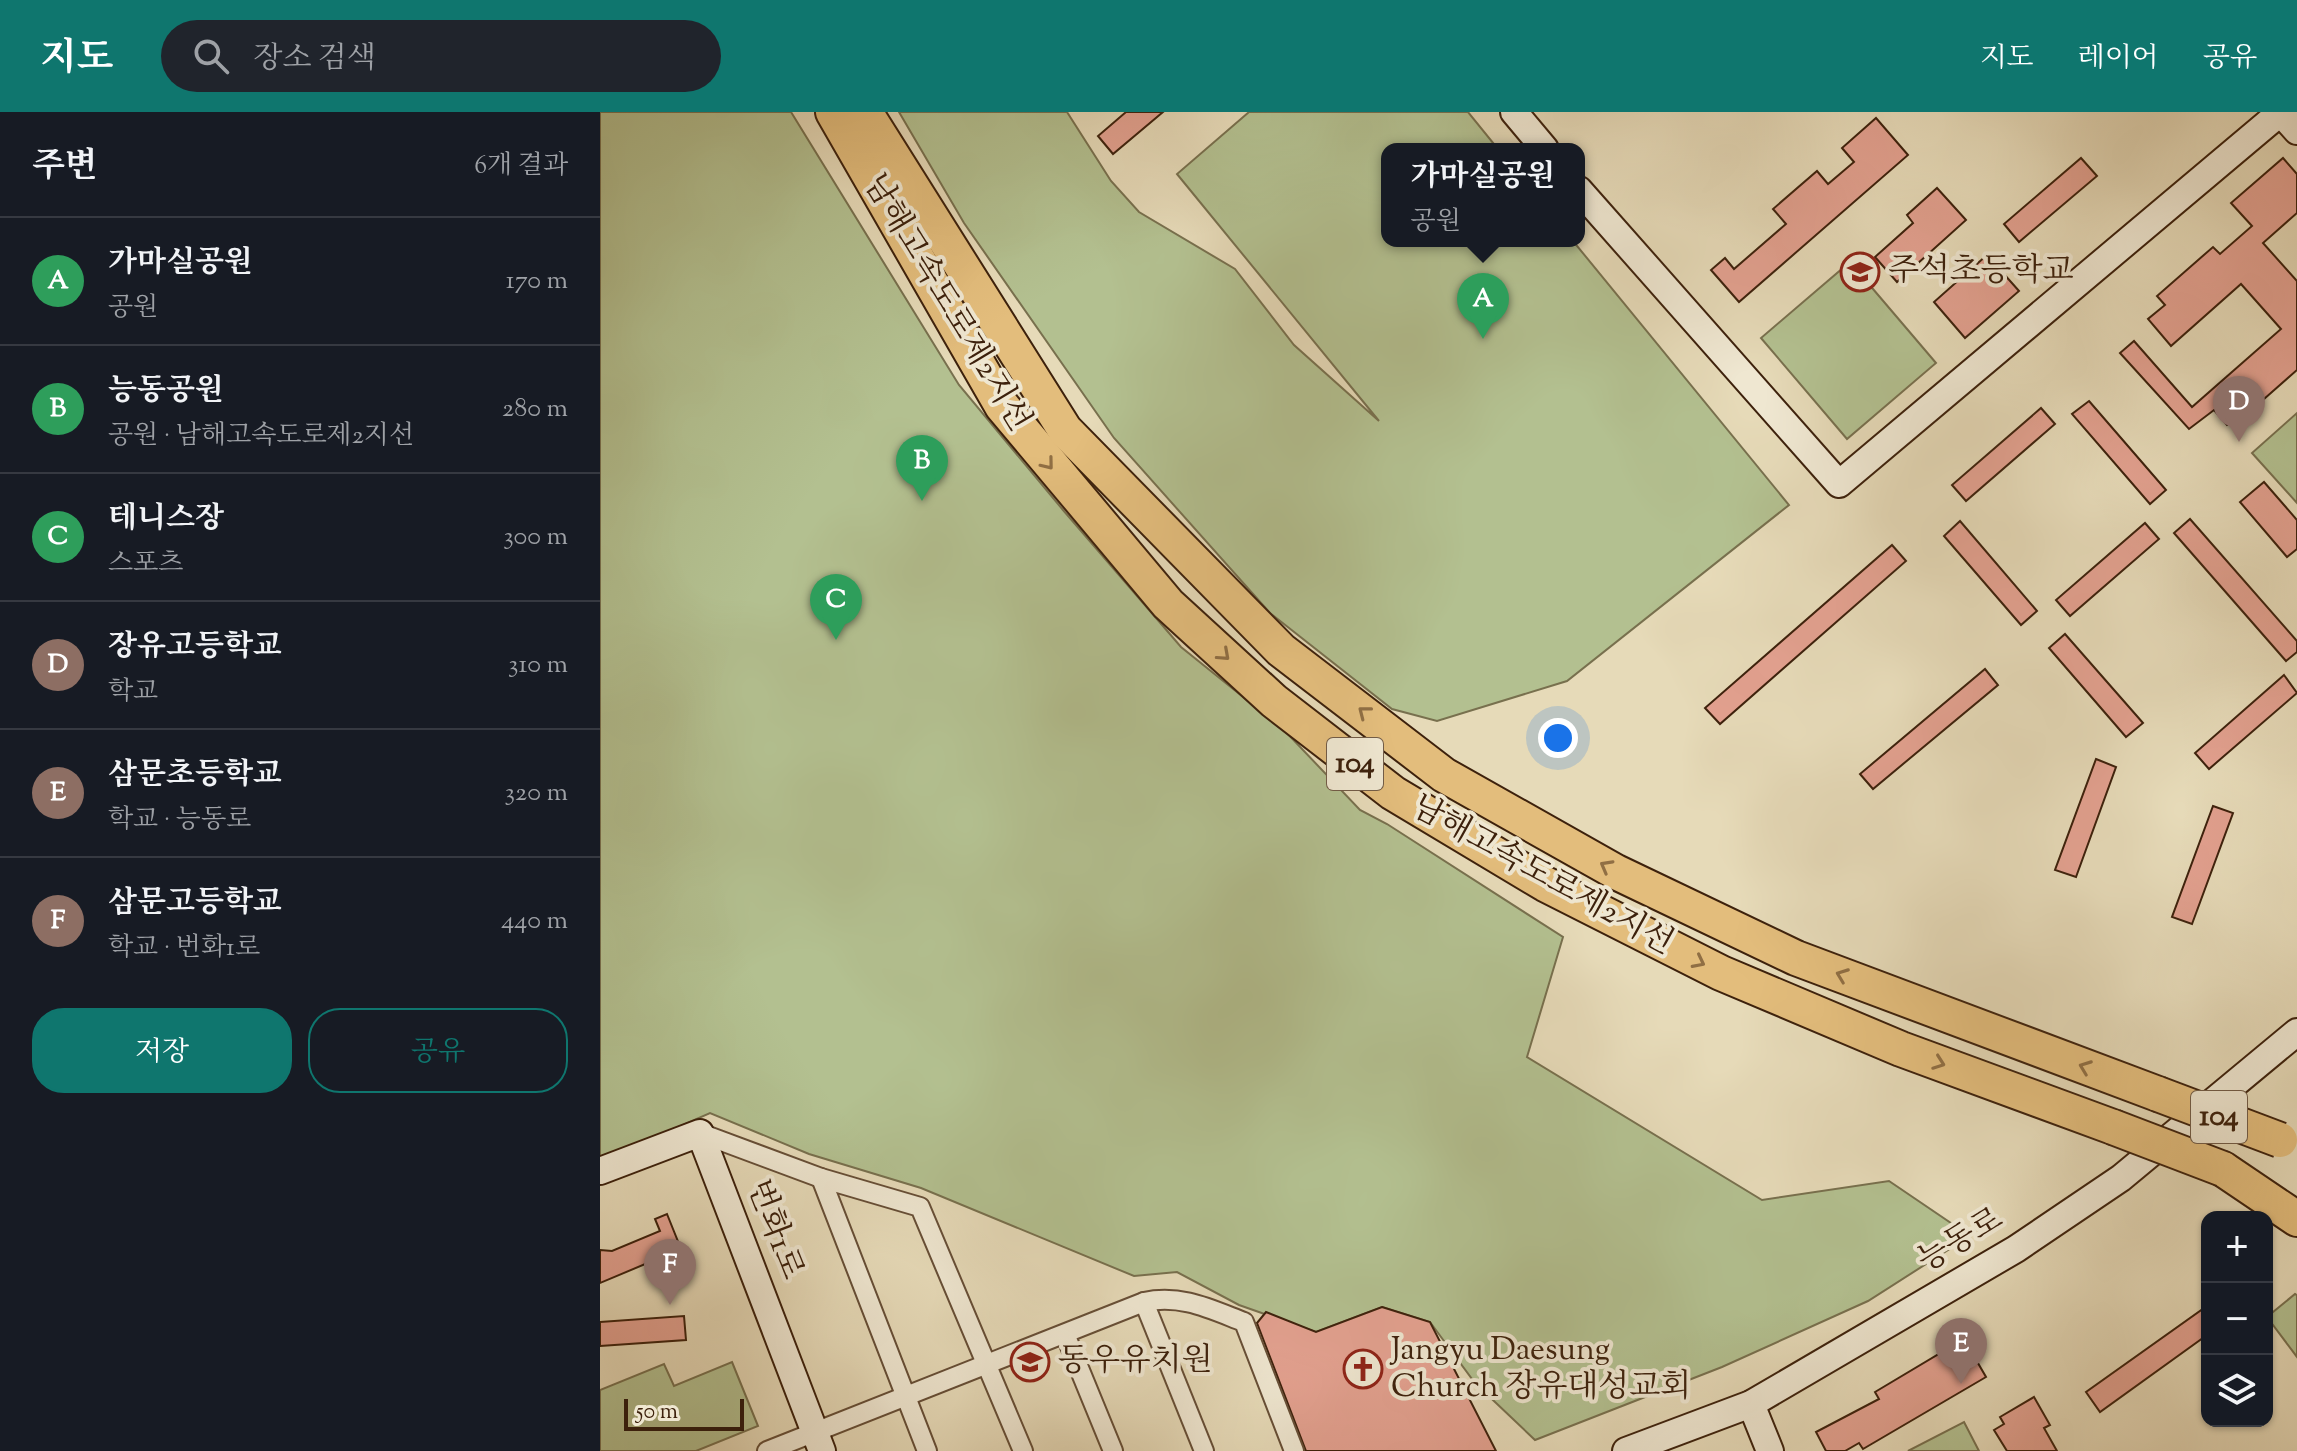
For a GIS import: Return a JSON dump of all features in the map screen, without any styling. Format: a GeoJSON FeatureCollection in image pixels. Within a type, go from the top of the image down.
{"type":"FeatureCollection","features":[{"type":"Feature","properties":{"kind":"highway","name":"남해고속도로제2지선"},"geometry":{"type":"LineString","coordinates":[[833,112],[1002,406],[1168,604],[1274,701],[1393,793],[1545,884],[1721,973],[1901,1049],[2297,1198]]}},
{"type":"Feature","properties":{"kind":"highway","name":"남해고속도로제2지선"},"geometry":{"type":"LineString","coordinates":[[865,112],[1065,430],[1281,650],[1444,775],[1616,872],[1796,958],[2288,1143]]}},
{"type":"Feature","properties":{"kind":"highway"},"geometry":{"type":"LineString","coordinates":[[2223,1169],[2297,1219]]}},
{"type":"Feature","properties":{"kind":"street"},"geometry":{"type":"LineString","coordinates":[[1514,112],[1540,143]]}},
{"type":"Feature","properties":{"kind":"street"},"geometry":{"type":"LineString","coordinates":[[1585,197],[1839,484],[2281,112],[2297,131]]}},
{"type":"Feature","properties":{"kind":"street","name":"능동로"},"geometry":{"type":"LineString","coordinates":[[1626,1451],[1751,1404],[2016,1249],[2121,1178],[2297,1032]]}},
{"type":"Feature","properties":{"kind":"street"},"geometry":{"type":"LineString","coordinates":[[600,1171],[700,1133],[821,1178],[920,1207],[1023,1451]]}},
{"type":"Feature","properties":{"kind":"street","name":"번화1로"},"geometry":{"type":"LineString","coordinates":[[700,1133],[818,1442]]}},
{"type":"Feature","properties":{"kind":"street"},"geometry":{"type":"LineString","coordinates":[[821,1178],[927,1451]]}},
{"type":"Feature","properties":{"kind":"street"},"geometry":{"type":"LineString","coordinates":[[767,1451],[818,1442],[905,1397],[1144,1302],[1167,1297],[1191,1302],[1244,1322],[1294,1451]]}},
{"type":"Feature","properties":{"kind":"street"},"geometry":{"type":"LineString","coordinates":[[1144,1302],[1204,1451]]}},
{"type":"Feature","properties":{"kind":"street"},"geometry":{"type":"LineString","coordinates":[[1065,1334],[1113,1451]]}},
{"type":"Feature","properties":{"kind":"street"},"geometry":{"type":"LineString","coordinates":[[1751,1404],[1770,1451]]}},
{"type":"Feature","properties":{"kind":"green space"},"geometry":{"type":"Polygon","coordinates":[[[600,112],[791,112],[959,385],[1181,647],[1284,730],[1360,810],[1387,824],[1563,937],[1527,1057],[1762,1200],[1889,1181],[1970,1236],[1868,1301],[1722,1367],[1535,1440],[1475,1383],[1430,1322],[1382,1307],[1316,1332],[1239,1305],[1177,1272],[1134,1276],[921,1188],[809,1154],[710,1113],[600,1161],[600,112]]]}},
{"type":"Feature","properties":{"kind":"green space"},"geometry":{"type":"Polygon","coordinates":[[[899,112],[1067,112],[1111,181],[1139,212],[1235,269],[1294,345],[1379,421],[1177,174],[1249,112],[1468,112],[1493,143],[1381,143],[1381,247],[1578,247],[1789,505],[1567,681],[1437,721],[1392,709],[1270,613],[1114,438],[964,223],[899,112]]]}},
{"type":"Feature","properties":{"kind":"green space"},"geometry":{"type":"Polygon","coordinates":[[[1850,262],[1936,363],[1847,439],[1761,338],[1850,262]]]}},
{"type":"Feature","properties":{"kind":"green space"},"geometry":{"type":"Polygon","coordinates":[[[2297,413],[2297,503],[2252,453],[2297,413]]]}},
{"type":"Feature","properties":{"kind":"green space"},"geometry":{"type":"Polygon","coordinates":[[[2297,1295],[2297,1357],[2273,1325],[2273,1312],[2297,1295]]]}},
{"type":"Feature","properties":{"kind":"green space"},"geometry":{"type":"Polygon","coordinates":[[[732,1362],[758,1426],[696,1451],[600,1451],[600,1390],[664,1364],[674,1386],[732,1362]]]}},
{"type":"Feature","properties":{"kind":"green space"},"geometry":{"type":"Polygon","coordinates":[[[1964,1422],[1979,1451],[1908,1451],[1964,1422]]]}},
{"type":"Feature","properties":{"kind":"building"},"geometry":{"type":"Polygon","coordinates":[[[1126,112],[1163,112],[1113,154],[1098,136],[1126,112]]]}},
{"type":"Feature","properties":{"kind":"building"},"geometry":{"type":"Polygon","coordinates":[[[1876,118],[1908,155],[1739,302],[1711,270],[1725,258],[1734,269],[1786,224],[1773,209],[1817,171],[1828,184],[1854,162],[1842,148],[1876,118]]]}},
{"type":"Feature","properties":{"kind":"building"},"geometry":{"type":"Polygon","coordinates":[[[2081,158],[2097,176],[2019,242],[2004,224],[2081,158]]]}},
{"type":"Feature","properties":{"kind":"building"},"geometry":{"type":"Polygon","coordinates":[[[2283,158],[2297,174],[2297,213],[2263,243],[2297,281],[2297,370],[2238,422],[2235,419],[2227,425],[2214,410],[2189,429],[2120,353],[2134,341],[2192,407],[2281,329],[2241,284],[2171,346],[2148,319],[2165,305],[2157,296],[2213,247],[2220,254],[2252,226],[2231,203],[2283,158]]]}},
{"type":"Feature","properties":{"kind":"building"},"geometry":{"type":"Polygon","coordinates":[[[1937,188],[1966,220],[1897,282],[1875,257],[1913,223],[1907,215],[1937,188]]]}},
{"type":"Feature","properties":{"kind":"building"},"geometry":{"type":"Polygon","coordinates":[[[1987,255],[2019,291],[1965,338],[1934,302],[1987,255]]]}},
{"type":"Feature","properties":{"kind":"building"},"geometry":{"type":"Polygon","coordinates":[[[2089,401],[2166,490],[2150,504],[2072,414],[2089,401]]]}},
{"type":"Feature","properties":{"kind":"building"},"geometry":{"type":"Polygon","coordinates":[[[2041,408],[2055,424],[1966,501],[1952,485],[2041,408]]]}},
{"type":"Feature","properties":{"kind":"building"},"geometry":{"type":"Polygon","coordinates":[[[2264,482],[2297,520],[2297,549],[2287,557],[2240,502],[2264,482]]]}},
{"type":"Feature","properties":{"kind":"building"},"geometry":{"type":"Polygon","coordinates":[[[2190,519],[2297,641],[2297,652],[2286,661],[2174,533],[2190,519]]]}},
{"type":"Feature","properties":{"kind":"building"},"geometry":{"type":"Polygon","coordinates":[[[1960,521],[2037,611],[2021,625],[1944,536],[1960,521]]]}},
{"type":"Feature","properties":{"kind":"building"},"geometry":{"type":"Polygon","coordinates":[[[2145,523],[2159,539],[2070,616],[2056,600],[2145,523]]]}},
{"type":"Feature","properties":{"kind":"building"},"geometry":{"type":"Polygon","coordinates":[[[1892,545],[1906,561],[1720,724],[1705,708],[1892,545]]]}},
{"type":"Feature","properties":{"kind":"building"},"geometry":{"type":"Polygon","coordinates":[[[2065,634],[2143,723],[2126,737],[2049,648],[2065,634]]]}},
{"type":"Feature","properties":{"kind":"building"},"geometry":{"type":"Polygon","coordinates":[[[1985,669],[1998,685],[1873,789],[1860,774],[1985,669]]]}},
{"type":"Feature","properties":{"kind":"building"},"geometry":{"type":"Polygon","coordinates":[[[2284,675],[2297,693],[2209,769],[2195,753],[2284,675]]]}},
{"type":"Feature","properties":{"kind":"building"},"geometry":{"type":"Polygon","coordinates":[[[2096,759],[2116,767],[2076,877],[2055,870],[2096,759]]]}},
{"type":"Feature","properties":{"kind":"building"},"geometry":{"type":"Polygon","coordinates":[[[2213,806],[2233,813],[2192,924],[2172,917],[2213,806]]]}},
{"type":"Feature","properties":{"kind":"building"},"geometry":{"type":"Polygon","coordinates":[[[667,1214],[681,1249],[600,1283],[600,1250],[612,1251],[660,1231],[655,1219],[667,1214]]]}},
{"type":"Feature","properties":{"kind":"building","name":"Jangyu Daesung Church 장유대성교회"},"geometry":{"type":"Polygon","coordinates":[[[1382,1307],[1430,1322],[1496,1451],[1306,1451],[1257,1323],[1266,1312],[1316,1332],[1382,1307]]]}},
{"type":"Feature","properties":{"kind":"building"},"geometry":{"type":"Polygon","coordinates":[[[2201,1310],[2201,1339],[2100,1412],[2086,1392],[2201,1310]]]}},
{"type":"Feature","properties":{"kind":"building"},"geometry":{"type":"Polygon","coordinates":[[[684,1316],[686,1340],[600,1346],[600,1322],[684,1316]]]}},
{"type":"Feature","properties":{"kind":"building"},"geometry":{"type":"Polygon","coordinates":[[[1964,1339],[1986,1377],[1863,1449],[1859,1443],[1845,1451],[1826,1451],[1816,1432],[1879,1399],[1875,1392],[1964,1339]]]}},
{"type":"Feature","properties":{"kind":"building"},"geometry":{"type":"Polygon","coordinates":[[[2034,1397],[2050,1425],[2044,1428],[2057,1451],[2007,1451],[1994,1430],[2004,1424],[2000,1417],[2034,1397]]]}},
{"type":"Feature","properties":{"kind":"place","name":"주석초등학교"},"geometry":{"type":"Point","coordinates":[1860,272]}},
{"type":"Feature","properties":{"kind":"place","name":"가마실공원"},"geometry":{"type":"Point","coordinates":[1483,339]}},
{"type":"Feature","properties":{"kind":"place","name":"장유고등학교"},"geometry":{"type":"Point","coordinates":[2239,442]}},
{"type":"Feature","properties":{"kind":"place","name":"능동공원"},"geometry":{"type":"Point","coordinates":[922,501]}},
{"type":"Feature","properties":{"kind":"place","name":"테니스장"},"geometry":{"type":"Point","coordinates":[836,640]}},
{"type":"Feature","properties":{"kind":"place","name":"삼문고등학교"},"geometry":{"type":"Point","coordinates":[670,1305]}},
{"type":"Feature","properties":{"kind":"place","name":"동우유치원"},"geometry":{"type":"Point","coordinates":[1030,1362]}},
{"type":"Feature","properties":{"kind":"place","name":"Jangyu Daesung Church 장유대성교회"},"geometry":{"type":"Point","coordinates":[1363,1369]}},
{"type":"Feature","properties":{"kind":"place","name":"삼문초등학교"},"geometry":{"type":"Point","coordinates":[1961,1384]}}]}
